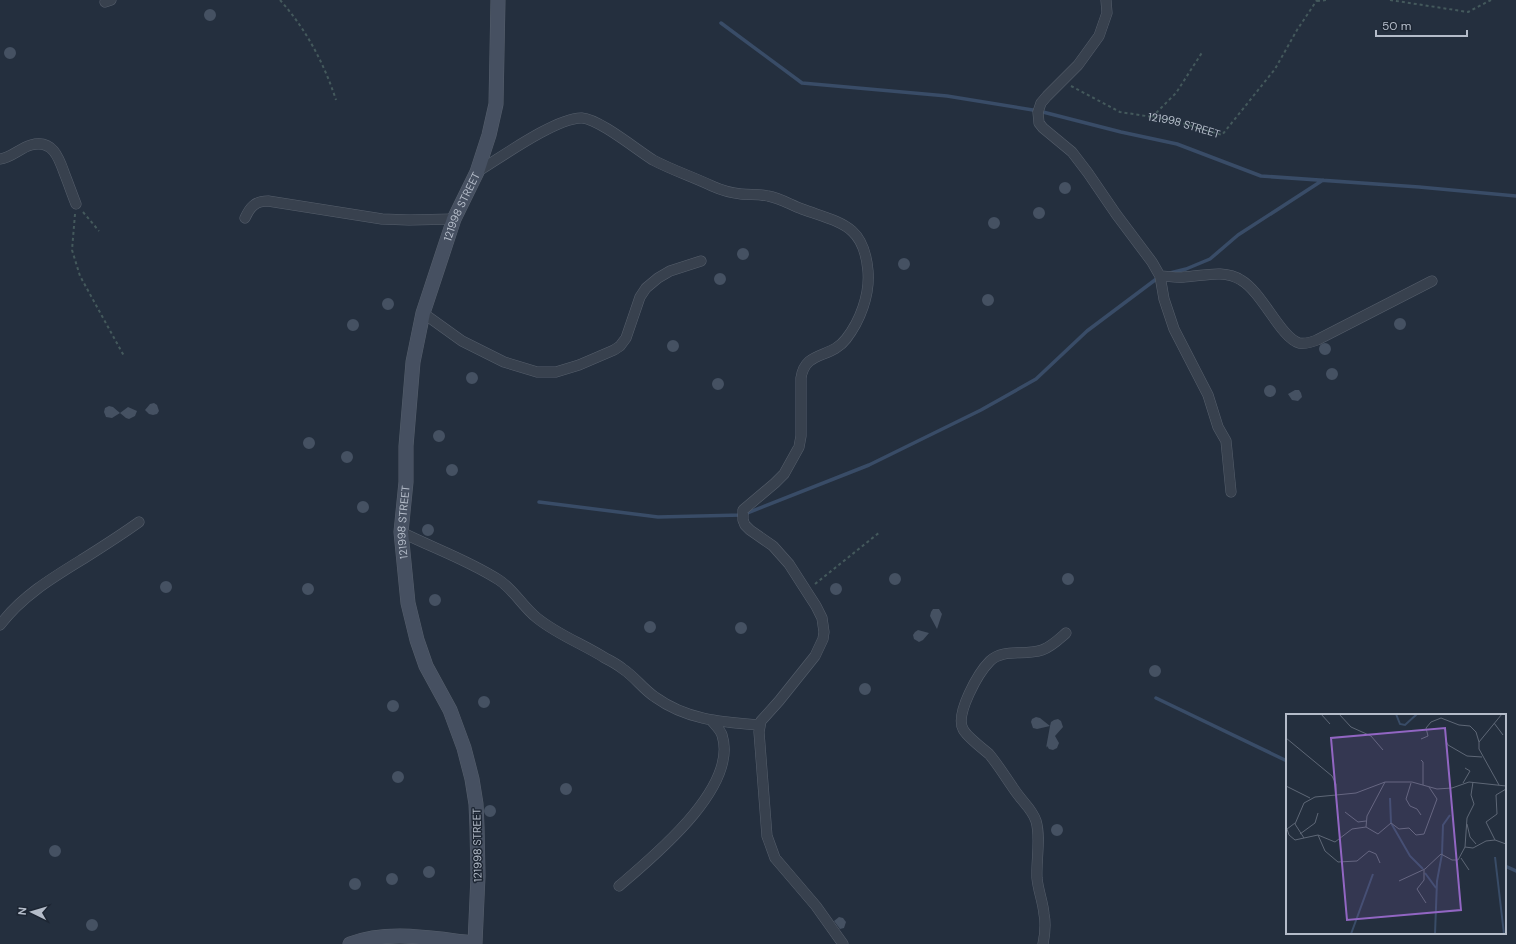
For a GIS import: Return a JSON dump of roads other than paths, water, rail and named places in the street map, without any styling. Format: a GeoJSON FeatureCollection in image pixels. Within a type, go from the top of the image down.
{"type":"FeatureCollection","features":[{"type":"Feature","properties":{"kind":"street","name":"121998 STREET"},"geometry":{"type":"LineString","coordinates":[[350,944],[371,938],[388,936],[475,944],[478,876],[476,804],[472,779],[464,748],[450,710],[426,666],[417,640],[408,603],[401,532],[406,482],[406,446],[413,362],[423,313],[454,219],[477,172],[489,135],[496,104],[498,0]]}},
{"type":"Feature","properties":{"kind":"street"},"geometry":{"type":"LineString","coordinates":[[1106,0],[1107,13],[1099,36],[1081,61],[1041,104],[1038,112],[1039,123],[1072,152],[1152,262],[1160,276],[1164,299],[1174,329],[1208,395],[1218,427],[1226,441],[1231,492]]}},
{"type":"Feature","properties":{"kind":"street"},"geometry":{"type":"LineString","coordinates":[[477,172],[544,130],[568,121],[584,118],[603,127],[653,160],[722,190],[740,194],[760,194],[780,198],[791,205],[842,224],[851,229],[861,242],[867,262],[869,278],[861,313],[852,331],[842,345],[830,353],[815,357],[802,369],[801,436],[799,447],[784,474],[775,484],[743,510],[742,520],[745,525],[773,546],[789,564],[816,606],[824,625],[823,639],[815,656],[759,725],[767,836],[775,858],[816,906],[843,944]]}},
{"type":"Feature","properties":{"kind":"street"},"geometry":{"type":"LineString","coordinates":[[0,159],[28,146],[45,144],[58,156],[76,204]]}},
{"type":"Feature","properties":{"kind":"street"},"geometry":{"type":"LineString","coordinates":[[245,218],[252,205],[258,202],[268,201],[382,219],[454,219]]}},
{"type":"Feature","properties":{"kind":"street"},"geometry":{"type":"LineString","coordinates":[[423,313],[462,341],[504,362],[537,372],[556,372],[579,365],[620,346],[626,338],[640,297],[646,288],[658,278],[670,271],[701,261]]}},
{"type":"Feature","properties":{"kind":"street"},"geometry":{"type":"LineString","coordinates":[[1160,276],[1184,277],[1213,274],[1228,275],[1242,280],[1263,301],[1289,337],[1299,343],[1307,343],[1323,337],[1432,281]]}},
{"type":"Feature","properties":{"kind":"street"},"geometry":{"type":"LineString","coordinates":[[0,625],[11,611],[33,591],[139,522]]}},
{"type":"Feature","properties":{"kind":"street"},"geometry":{"type":"LineString","coordinates":[[401,532],[456,557],[500,580],[514,592],[536,617],[570,639],[624,669],[655,697],[688,715],[712,720],[759,725]]}},
{"type":"Feature","properties":{"kind":"street"},"geometry":{"type":"LineString","coordinates":[[1043,944],[1045,928],[1044,914],[1037,880],[1038,840],[1036,821],[1031,810],[990,755],[964,732],[960,722],[965,702],[974,684],[989,662],[995,657],[1004,653],[1024,654],[1040,651],[1053,644],[1066,633]]}},
{"type":"Feature","properties":{"kind":"street"},"geometry":{"type":"LineString","coordinates":[[619,886],[674,836],[699,808],[713,786],[722,768],[724,751],[722,734],[712,720]]}},
{"type":"Feature","properties":{"kind":"waterway"},"geometry":{"type":"LineString","coordinates":[[721,23],[802,83],[947,96],[1039,111],[1121,132],[1177,144],[1261,176],[1419,187],[1516,196]]}},
{"type":"Feature","properties":{"kind":"waterway"},"geometry":{"type":"LineString","coordinates":[[1170,273],[1186,269],[1210,259],[1238,235],[1323,180]]}},
{"type":"Feature","properties":{"kind":"waterway"},"geometry":{"type":"LineString","coordinates":[[539,502],[658,517],[742,515],[869,465],[981,410],[1036,379],[1087,331],[1159,277]]}},
{"type":"Feature","properties":{"kind":"waterway"},"geometry":{"type":"LineString","coordinates":[[1156,698],[1286,761]]}},
{"type":"Feature","properties":{"kind":"waterway"},"geometry":{"type":"LineString","coordinates":[[1506,866],[1516,871]]}}]}
